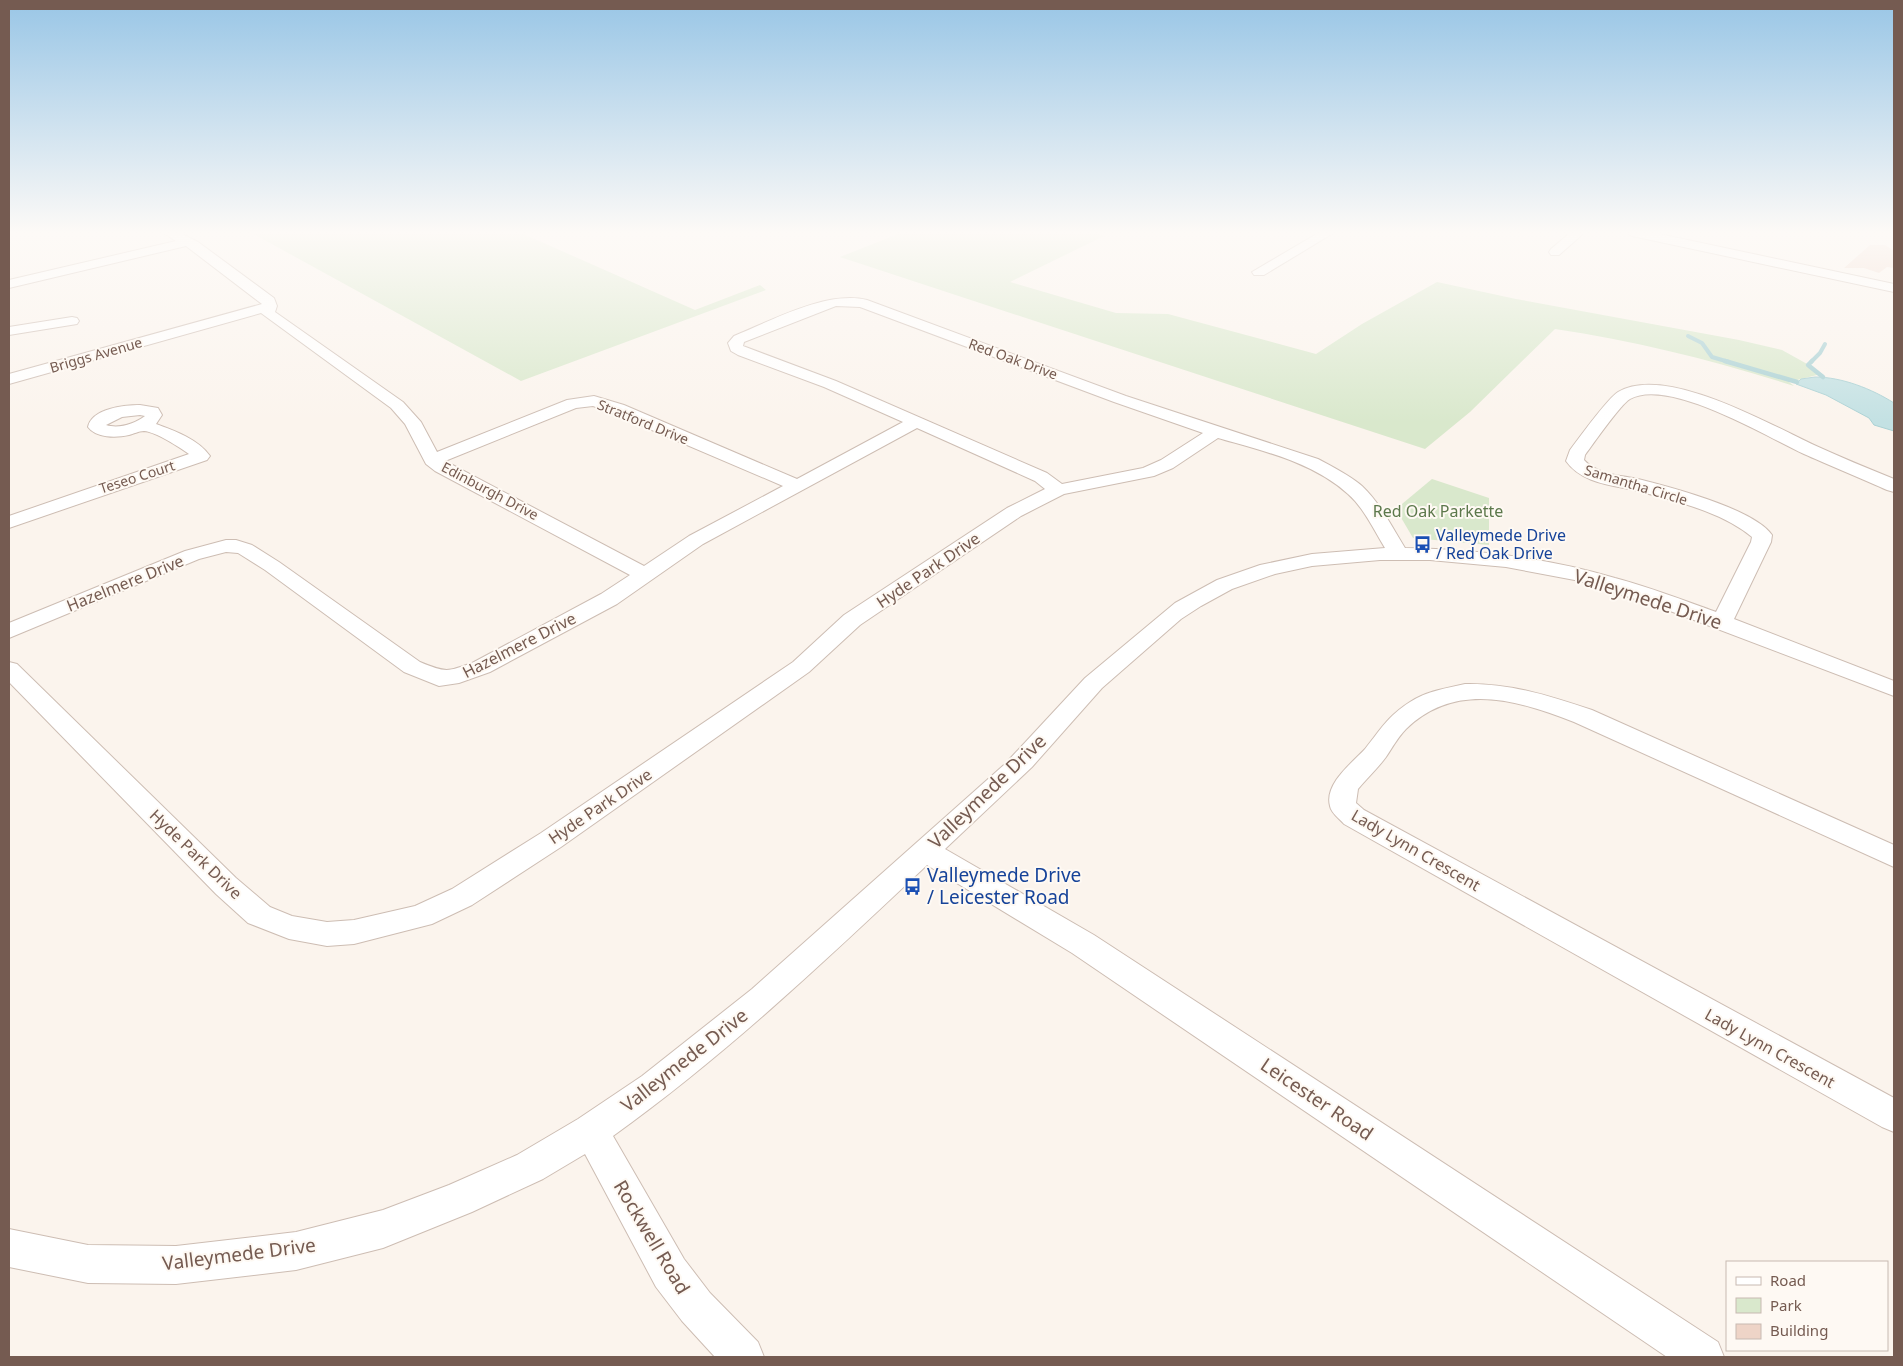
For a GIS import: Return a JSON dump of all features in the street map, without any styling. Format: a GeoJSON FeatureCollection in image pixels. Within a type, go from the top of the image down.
{"type":"FeatureCollection","features":[{"type":"Feature","properties":{"kind":"street"},"geometry":{"type":"LineString","coordinates":[[263,296],[270,301],[270,306]]}},
{"type":"Feature","properties":{"kind":"street","name":"Red Oak Drive"},"geometry":{"type":"LineString","coordinates":[[1058,490],[1041,478],[830,384],[744,352],[736,348],[735,343],[739,339],[824,305],[836,302],[862,303],[1120,399],[1312,463],[1338,477],[1356,491],[1373,512],[1399,554]]}},
{"type":"Feature","properties":{"kind":"street","name":"Briggs Avenue"},"geometry":{"type":"LineString","coordinates":[[10,377],[270,306]]}},
{"type":"Feature","properties":{"kind":"street","name":"Edinburgh Drive"},"geometry":{"type":"LineString","coordinates":[[270,306],[268,312],[397,405],[413,422],[432,460],[646,575]]}},
{"type":"Feature","properties":{"kind":"street"},"geometry":{"type":"LineString","coordinates":[[9,331],[72,321]]}},
{"type":"Feature","properties":{"kind":"street","name":"Samantha Circle"},"geometry":{"type":"LineString","coordinates":[[1722,622],[1761,542],[1762,535],[1756,528],[1736,518],[1664,493],[1596,475],[1578,466],[1575,461],[1576,454],[1623,396],[1630,391],[1652,388],[1719,406],[1809,449],[1894,486]]}},
{"type":"Feature","properties":{"kind":"street","name":"Stratford Drive"},"geometry":{"type":"LineString","coordinates":[[432,460],[573,403],[594,401],[618,408],[796,486]]}},
{"type":"Feature","properties":{"kind":"street","name":"Hazelmere Drive"},"geometry":{"type":"LineString","coordinates":[[9,631],[192,555],[212,549],[236,546],[272,566],[412,667],[439,679],[459,676],[482,667],[609,599],[696,540],[916,422]]}},
{"type":"Feature","properties":{"kind":"street","name":"Teseo Court"},"geometry":{"type":"LineString","coordinates":[[9,522],[201,456],[193,448],[163,432],[142,425]]}},
{"type":"Feature","properties":{"kind":"street","name":"Hyde Park Drive"},"geometry":{"type":"LineString","coordinates":[[9,669],[226,886],[259,914],[289,927],[318,933],[354,932],[421,916],[462,897],[551,840],[801,667],[852,620],[1014,512],[1058,490],[1148,472],[1167,464],[1216,432]]}},
{"type":"Feature","properties":{"kind":"street","name":"Valleymede Drive"},"geometry":{"type":"LineString","coordinates":[[9,1248],[88,1264],[176,1266],[296,1251],[383,1229],[458,1199],[530,1167],[591,1131],[654,1087],[762,998],[1038,748],[1054,725],[1085,691],[1166,620],[1204,594],[1258,572],[1344,555],[1399,554],[1449,554],[1541,567],[1582,575],[1619,586],[1722,622],[1894,689]]}},
{"type":"Feature","properties":{"kind":"street","name":"Lady Lynn Crescent"},"geometry":{"type":"LineString","coordinates":[[1894,857],[1583,716],[1545,702],[1507,692],[1478,690],[1449,694],[1420,706],[1398,723],[1344,789],[1343,806],[1354,817],[1894,1116]]}},
{"type":"Feature","properties":{"kind":"street","name":"Leicester Road"},"geometry":{"type":"LineString","coordinates":[[924,851],[1083,944],[1703,1357]]}},
{"type":"Feature","properties":{"kind":"street","name":"Rockwell Road"},"geometry":{"type":"LineString","coordinates":[[591,1131],[670,1273],[696,1307],[743,1357]]}},
{"type":"Feature","properties":{"kind":"green space"},"geometry":{"type":"Polygon","coordinates":[[[366,296],[663,296],[695,310],[732,296],[751,296],[521,381],[366,296]]]}},
{"type":"Feature","properties":{"kind":"green space"},"geometry":{"type":"Polygon","coordinates":[[[958,296],[1057,296],[1116,313],[1168,314],[1316,354],[1362,324],[1412,296],[1501,296],[1739,340],[1782,350],[1821,374],[1789,382],[1794,386],[1676,353],[1616,339],[1555,329],[1470,412],[1425,449],[958,296]]]}},
{"type":"Feature","properties":{"kind":"green space","name":"Red Oak Parkette"},"geometry":{"type":"Polygon","coordinates":[[[1432,479],[1489,498],[1489,545],[1413,538],[1396,509],[1432,479]]]}},
{"type":"Feature","properties":{"kind":"water"},"geometry":{"type":"Polygon","coordinates":[[[1815,377],[1836,379],[1856,385],[1894,403],[1894,431],[1874,425],[1869,418],[1826,395],[1796,384],[1801,379],[1815,377]]]}},
{"type":"Feature","properties":{"kind":"waterway"},"geometry":{"type":"LineString","coordinates":[[1688,336],[1702,343],[1712,357],[1729,362]]}},
{"type":"Feature","properties":{"kind":"waterway"},"geometry":{"type":"LineString","coordinates":[[1823,377],[1808,365],[1820,353],[1825,344]]}},
{"type":"Feature","properties":{"kind":"waterway"},"geometry":{"type":"LineString","coordinates":[[1725,361],[1797,382]]}},
{"type":"Feature","properties":{"kind":"place","name":"Valleymede Drive / Red Oak Drive"},"geometry":{"type":"Point","coordinates":[1422,544]}},
{"type":"Feature","properties":{"kind":"place","name":"Valleymede Drive / Leicester Road"},"geometry":{"type":"Point","coordinates":[913,886]}}]}
